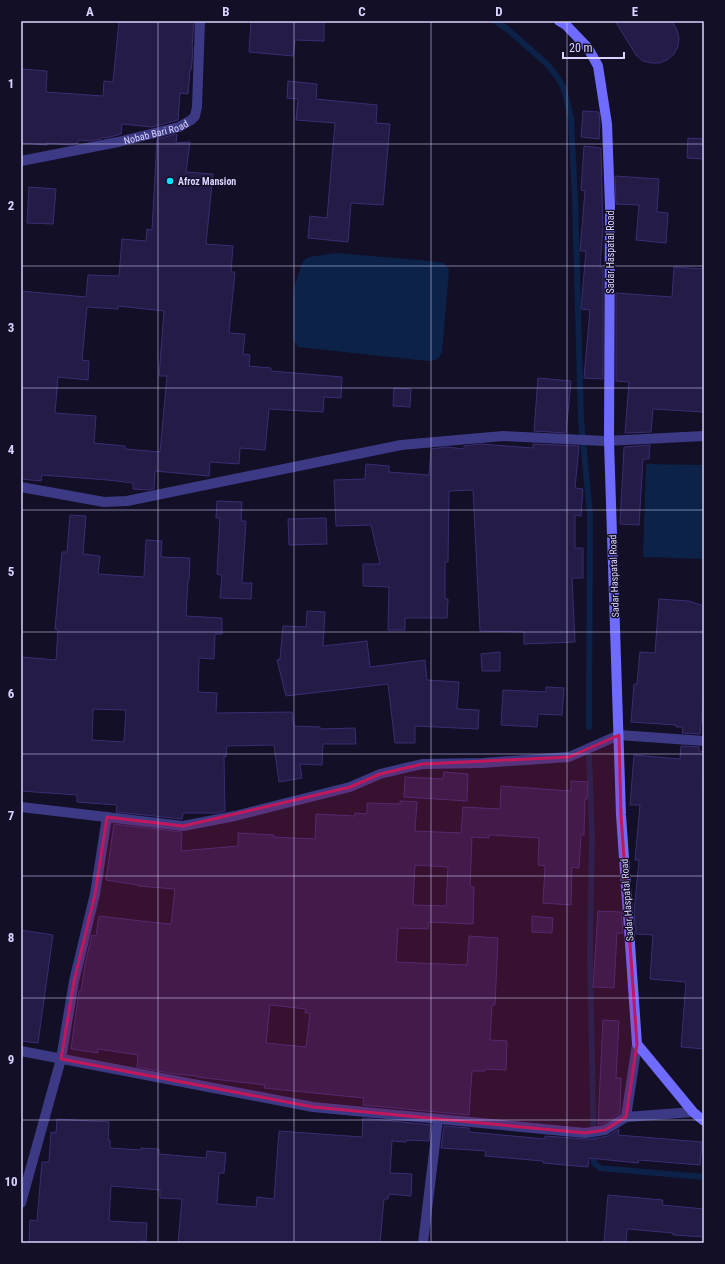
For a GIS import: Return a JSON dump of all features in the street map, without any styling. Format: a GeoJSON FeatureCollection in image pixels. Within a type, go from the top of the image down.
{"type":"FeatureCollection","features":[{"type":"Feature","properties":{"kind":"street","name":"Nobab Bari Road"},"geometry":{"type":"LineString","coordinates":[[21,161],[125,140],[179,127],[191,120],[195,116],[197,107],[200,21]]}},
{"type":"Feature","properties":{"kind":"street","name":"Sadar Haspatal Road"},"geometry":{"type":"LineString","coordinates":[[559,21],[566,25],[588,48],[598,66],[607,124],[610,206],[607,441],[621,816],[637,1044]]}},
{"type":"Feature","properties":{"kind":"street"},"geometry":{"type":"LineString","coordinates":[[21,487],[104,502],[127,501],[401,445],[503,436],[607,441],[704,436]]}},
{"type":"Feature","properties":{"kind":"street"},"geometry":{"type":"LineString","coordinates":[[21,807],[183,826],[235,816],[350,787],[380,774],[422,764],[482,763],[569,757],[619,735],[704,741]]}},
{"type":"Feature","properties":{"kind":"street"},"geometry":{"type":"LineString","coordinates":[[21,1203],[61,1059],[74,981],[95,894],[107,817]]}},
{"type":"Feature","properties":{"kind":"street"},"geometry":{"type":"LineString","coordinates":[[637,1044],[693,1112],[704,1121]]}},
{"type":"Feature","properties":{"kind":"street"},"geometry":{"type":"LineString","coordinates":[[626,1118],[637,1044]]}},
{"type":"Feature","properties":{"kind":"street"},"geometry":{"type":"LineString","coordinates":[[21,1051],[313,1107],[585,1133],[605,1130],[626,1118],[693,1112]]}},
{"type":"Feature","properties":{"kind":"street"},"geometry":{"type":"LineString","coordinates":[[423,1243],[438,1119]]}},
{"type":"Feature","properties":{"kind":"highlighted area"},"geometry":{"type":"Polygon","coordinates":[[[619,735],[621,815],[637,1044],[626,1117],[605,1130],[585,1133],[313,1107],[61,1059],[74,981],[95,894],[107,817],[183,826],[350,787],[380,774],[422,764],[569,757],[619,735]]]}},
{"type":"Feature","properties":{"kind":"water"},"geometry":{"type":"Polygon","coordinates":[[[336,253],[444,263],[449,270],[442,353],[438,358],[433,361],[427,361],[298,347],[293,339],[293,298],[295,284],[303,261],[309,257],[336,253]]]}},
{"type":"Feature","properties":{"kind":"water"},"geometry":{"type":"Polygon","coordinates":[[[646,464],[704,465],[704,559],[643,557],[646,464]]]}},
{"type":"Feature","properties":{"kind":"building"},"geometry":{"type":"Polygon","coordinates":[[[119,21],[194,21],[192,62],[188,94],[180,93],[178,120],[152,127],[122,124],[121,134],[106,138],[101,137],[101,139],[90,141],[79,140],[78,143],[70,145],[21,143],[21,69],[47,71],[46,92],[103,96],[104,81],[113,82],[119,21]]]}},
{"type":"Feature","properties":{"kind":"building"},"geometry":{"type":"Polygon","coordinates":[[[251,21],[324,21],[324,41],[295,40],[293,56],[249,52],[251,21]]]}},
{"type":"Feature","properties":{"kind":"building"},"geometry":{"type":"Polygon","coordinates":[[[615,21],[672,21],[679,38],[678,46],[674,54],[667,60],[659,63],[643,61],[636,55],[615,21]]]}},
{"type":"Feature","properties":{"kind":"building"},"geometry":{"type":"Polygon","coordinates":[[[288,81],[317,84],[316,99],[377,105],[376,123],[390,124],[383,205],[351,203],[348,242],[308,238],[310,216],[327,218],[335,123],[296,120],[298,99],[287,98],[288,81]]]}},
{"type":"Feature","properties":{"kind":"building"},"geometry":{"type":"Polygon","coordinates":[[[583,111],[599,112],[599,139],[581,137],[583,111]]]}},
{"type":"Feature","properties":{"kind":"building"},"geometry":{"type":"Polygon","coordinates":[[[177,134],[176,143],[190,142],[186,172],[213,174],[206,244],[233,246],[231,272],[235,272],[229,333],[245,334],[243,354],[250,355],[249,366],[271,368],[271,371],[342,377],[341,398],[324,397],[323,412],[269,409],[265,450],[240,448],[239,464],[210,462],[209,476],[155,471],[154,489],[148,490],[133,489],[133,483],[108,480],[42,475],[41,481],[21,479],[21,291],[86,297],[88,275],[119,276],[122,239],[146,241],[147,229],[152,230],[157,139],[177,134]],[[118,306],[118,309],[87,307],[82,360],[89,361],[88,380],[58,377],[55,413],[96,416],[94,443],[125,446],[125,449],[160,452],[167,376],[159,376],[164,311],[118,306]]]}},
{"type":"Feature","properties":{"kind":"building"},"geometry":{"type":"Polygon","coordinates":[[[688,138],[704,139],[704,159],[687,158],[688,138]]]}},
{"type":"Feature","properties":{"kind":"building"},"geometry":{"type":"Polygon","coordinates":[[[584,146],[601,148],[603,230],[600,267],[603,268],[603,379],[584,378],[590,310],[581,309],[586,251],[580,251],[585,191],[581,190],[584,146]]]}},
{"type":"Feature","properties":{"kind":"building"},"geometry":{"type":"Polygon","coordinates":[[[615,176],[659,179],[657,212],[668,213],[666,243],[636,240],[639,205],[616,204],[615,176]]]}},
{"type":"Feature","properties":{"kind":"building"},"geometry":{"type":"Polygon","coordinates":[[[29,187],[56,189],[53,224],[27,223],[29,187]]]}},
{"type":"Feature","properties":{"kind":"building"},"geometry":{"type":"Polygon","coordinates":[[[674,267],[704,269],[704,412],[653,409],[651,432],[625,433],[629,382],[616,381],[616,293],[672,297],[674,267]]]}},
{"type":"Feature","properties":{"kind":"building"},"geometry":{"type":"Polygon","coordinates":[[[538,378],[571,381],[566,433],[534,431],[538,378]]]}},
{"type":"Feature","properties":{"kind":"building"},"geometry":{"type":"Polygon","coordinates":[[[394,388],[411,389],[410,407],[393,406],[394,388]]]}},
{"type":"Feature","properties":{"kind":"building"},"geometry":{"type":"Polygon","coordinates":[[[481,444],[533,448],[533,444],[579,446],[575,488],[583,489],[581,516],[575,515],[575,548],[583,548],[583,578],[572,578],[575,642],[524,644],[524,632],[480,631],[473,490],[449,491],[448,562],[445,562],[445,599],[448,599],[447,618],[405,618],[405,630],[388,630],[389,587],[363,586],[363,564],[380,564],[371,525],[336,526],[334,480],[365,479],[366,464],[389,466],[389,472],[429,475],[431,449],[447,447],[464,449],[464,446],[481,444]]]}},
{"type":"Feature","properties":{"kind":"building"},"geometry":{"type":"Polygon","coordinates":[[[650,445],[649,459],[643,459],[639,525],[620,524],[624,447],[650,445]]]}},
{"type":"Feature","properties":{"kind":"building"},"geometry":{"type":"Polygon","coordinates":[[[217,501],[242,502],[241,521],[246,521],[242,583],[252,583],[251,599],[220,598],[222,575],[217,574],[220,518],[216,518],[217,501]]]}},
{"type":"Feature","properties":{"kind":"building"},"geometry":{"type":"Polygon","coordinates":[[[70,515],[86,516],[83,554],[100,556],[98,574],[144,577],[146,540],[162,541],[161,557],[190,558],[186,616],[222,618],[222,634],[215,634],[214,659],[199,658],[198,692],[217,693],[216,713],[292,712],[294,726],[320,727],[320,729],[355,728],[356,744],[323,744],[322,765],[300,764],[302,778],[279,782],[274,745],[227,746],[226,757],[224,756],[225,811],[218,813],[183,813],[182,819],[116,812],[117,805],[77,802],[77,795],[21,791],[21,657],[56,660],[58,630],[55,629],[62,552],[67,552],[70,515]],[[93,709],[92,740],[124,742],[126,710],[93,709]]]}},
{"type":"Feature","properties":{"kind":"building"},"geometry":{"type":"Polygon","coordinates":[[[326,518],[327,544],[289,545],[288,519],[326,518]]]}},
{"type":"Feature","properties":{"kind":"building"},"geometry":{"type":"Polygon","coordinates":[[[659,599],[689,601],[704,606],[704,693],[700,734],[682,733],[683,727],[676,727],[676,725],[631,722],[634,684],[637,684],[640,652],[655,653],[659,599]]]}},
{"type":"Feature","properties":{"kind":"building"},"geometry":{"type":"Polygon","coordinates":[[[307,611],[325,612],[323,646],[367,641],[370,667],[425,660],[427,680],[459,682],[457,709],[479,710],[478,729],[415,726],[415,743],[395,743],[388,684],[286,696],[277,660],[280,659],[283,626],[306,627],[307,611]]]}},
{"type":"Feature","properties":{"kind":"building"},"geometry":{"type":"Polygon","coordinates":[[[500,652],[500,671],[482,671],[481,654],[500,652]]]}},
{"type":"Feature","properties":{"kind":"building"},"geometry":{"type":"Polygon","coordinates":[[[546,687],[564,688],[562,715],[538,714],[537,727],[501,725],[503,690],[546,692],[546,687]]]}},
{"type":"Feature","properties":{"kind":"building"},"geometry":{"type":"Polygon","coordinates":[[[681,746],[699,747],[699,751],[704,752],[704,1049],[681,1047],[686,982],[650,979],[653,935],[636,934],[634,913],[639,860],[635,860],[640,805],[630,805],[634,755],[680,759],[681,746]]]}},
{"type":"Feature","properties":{"kind":"building"},"geometry":{"type":"Polygon","coordinates":[[[444,772],[468,774],[467,801],[404,797],[405,777],[443,779],[444,772]]]}},
{"type":"Feature","properties":{"kind":"building"},"geometry":{"type":"Polygon","coordinates":[[[571,781],[588,782],[587,799],[585,799],[584,835],[581,835],[579,868],[572,867],[571,905],[543,903],[545,866],[538,865],[539,838],[489,835],[489,838],[472,837],[470,886],[474,887],[473,924],[429,922],[428,929],[398,928],[396,962],[467,965],[469,936],[498,938],[495,1005],[492,1005],[490,1040],[507,1041],[506,1070],[485,1069],[485,1071],[472,1071],[469,1115],[363,1105],[364,1098],[264,1088],[265,1085],[175,1074],[137,1067],[138,1055],[98,1049],[98,1053],[71,1049],[79,991],[81,991],[85,964],[92,935],[96,936],[99,916],[171,924],[175,889],[138,886],[106,880],[114,824],[182,832],[181,851],[238,846],[238,833],[274,835],[273,837],[315,839],[316,814],[355,816],[355,813],[367,814],[367,803],[400,804],[400,801],[417,802],[415,831],[461,833],[463,807],[500,809],[501,786],[571,791],[571,781]],[[415,865],[413,905],[446,906],[448,867],[415,865]],[[270,1005],[266,1043],[306,1047],[310,1013],[305,1013],[306,1009],[270,1005]]]}},
{"type":"Feature","properties":{"kind":"building"},"geometry":{"type":"Polygon","coordinates":[[[598,911],[621,912],[623,933],[617,933],[614,988],[593,987],[598,911]]]}},
{"type":"Feature","properties":{"kind":"building"},"geometry":{"type":"Polygon","coordinates":[[[532,916],[553,918],[552,933],[532,932],[532,916]]]}},
{"type":"Feature","properties":{"kind":"building"},"geometry":{"type":"Polygon","coordinates":[[[21,930],[53,935],[38,1043],[21,1041],[21,930]]]}},
{"type":"Feature","properties":{"kind":"building"},"geometry":{"type":"Polygon","coordinates":[[[603,1020],[619,1021],[616,1078],[621,1078],[620,1113],[603,1124],[598,1124],[603,1020]]]}},
{"type":"Feature","properties":{"kind":"building"},"geometry":{"type":"Polygon","coordinates":[[[363,1118],[431,1125],[429,1141],[392,1141],[390,1173],[412,1174],[411,1196],[389,1194],[388,1199],[384,1199],[380,1243],[178,1243],[182,1199],[160,1198],[160,1190],[111,1186],[109,1221],[147,1223],[146,1241],[140,1241],[140,1243],[29,1243],[30,1220],[37,1221],[42,1162],[49,1162],[51,1132],[56,1133],[57,1119],[109,1122],[108,1140],[110,1140],[110,1148],[141,1150],[141,1148],[159,1149],[159,1154],[206,1158],[207,1151],[226,1153],[224,1173],[219,1173],[217,1204],[256,1207],[257,1197],[274,1199],[279,1131],[362,1137],[363,1118]]]}},
{"type":"Feature","properties":{"kind":"building"},"geometry":{"type":"Polygon","coordinates":[[[444,1126],[469,1128],[469,1132],[545,1139],[545,1136],[597,1139],[608,1136],[619,1129],[618,1135],[702,1142],[700,1165],[639,1160],[638,1163],[589,1158],[588,1167],[485,1156],[486,1151],[441,1148],[444,1126]]]}},
{"type":"Feature","properties":{"kind":"building"},"geometry":{"type":"Polygon","coordinates":[[[608,1195],[663,1200],[662,1205],[704,1209],[704,1237],[673,1235],[673,1233],[627,1229],[626,1243],[604,1243],[608,1195]]]}},
{"type":"Feature","properties":{"kind":"waterway"},"geometry":{"type":"LineString","coordinates":[[495,21],[507,29],[547,64],[558,78],[564,89],[571,118],[575,200],[581,420],[590,515],[589,727]]}},
{"type":"Feature","properties":{"kind":"waterway"},"geometry":{"type":"LineString","coordinates":[[589,756],[592,836],[590,953],[594,1163],[600,1168],[704,1177]]}},
{"type":"Feature","properties":{"kind":"place","name":"Afroz Mansion"},"geometry":{"type":"Point","coordinates":[170,181]}}]}
